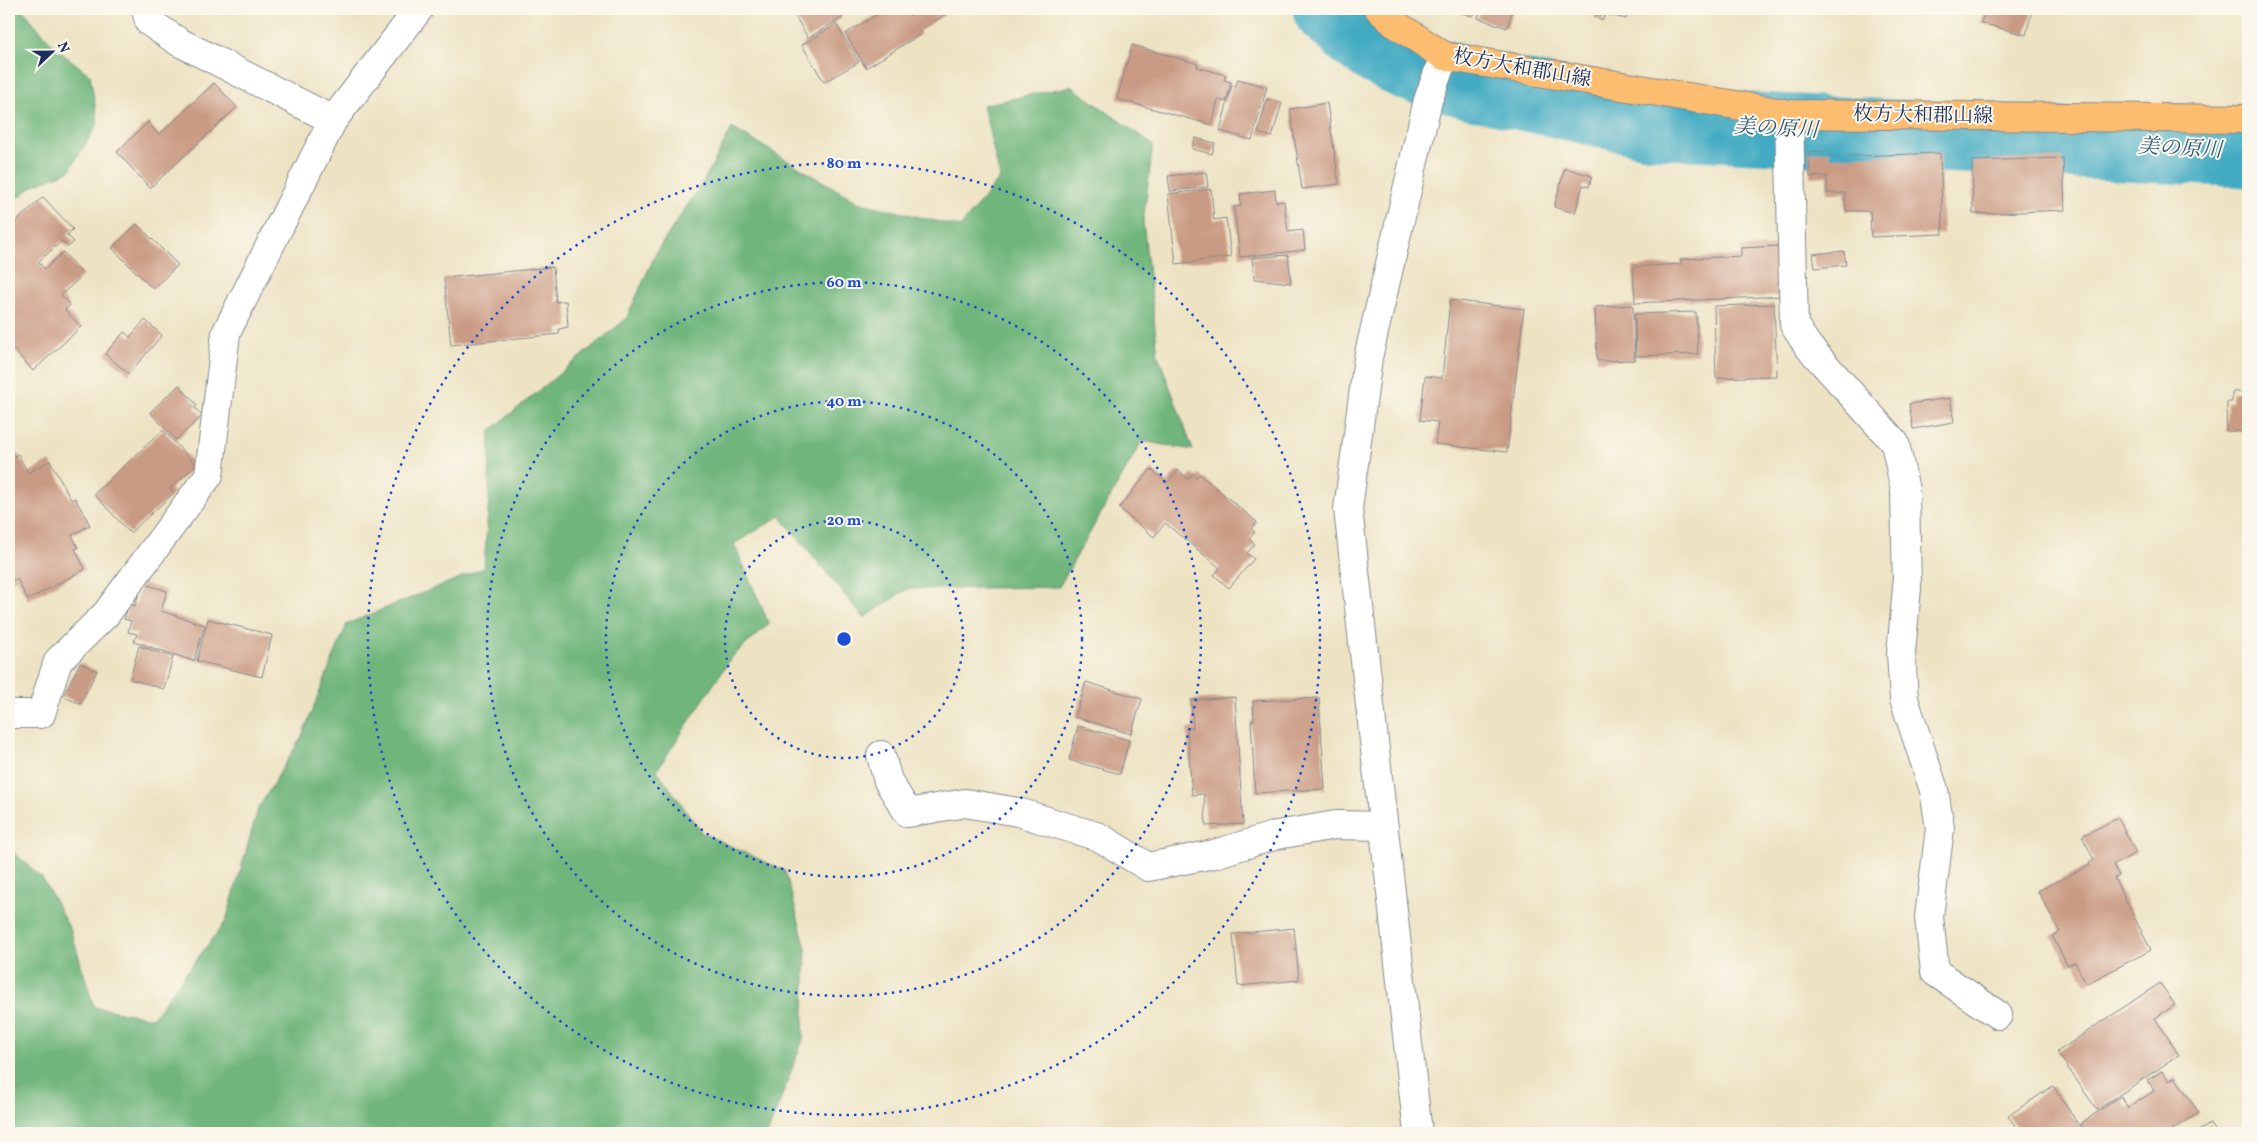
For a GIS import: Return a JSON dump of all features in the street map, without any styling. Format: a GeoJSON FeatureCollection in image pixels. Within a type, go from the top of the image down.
{"type":"FeatureCollection","features":[{"type":"Feature","properties":{"kind":"main road","name":"枚方大和郡山線"},"geometry":{"type":"LineString","coordinates":[[1379,9],[1394,23],[1444,56],[1789,114],[2248,119]]}},
{"type":"Feature","properties":{"kind":"street"},"geometry":{"type":"LineString","coordinates":[[146,9],[149,22],[179,42],[333,120]]}},
{"type":"Feature","properties":{"kind":"street"},"geometry":{"type":"LineString","coordinates":[[9,714],[41,714],[58,662],[106,614],[209,475],[226,333],[333,120],[419,9]]}},
{"type":"Feature","properties":{"kind":"street"},"geometry":{"type":"LineString","coordinates":[[1418,1133],[1348,509],[1368,358],[1428,100],[1444,56]]}},
{"type":"Feature","properties":{"kind":"street"},"geometry":{"type":"LineString","coordinates":[[1789,114],[1794,325],[1808,346],[1895,444],[1905,490],[1907,588],[1901,653],[1904,699],[1934,790],[1940,828],[1929,917],[1934,972],[1998,1014]]}},
{"type":"Feature","properties":{"kind":"street"},"geometry":{"type":"LineString","coordinates":[[881,756],[888,781],[908,813],[965,803],[1018,812],[1099,837],[1148,868],[1214,854],[1277,835],[1336,825],[1384,826]]}},
{"type":"Feature","properties":{"kind":"green space"},"geometry":{"type":"Polygon","coordinates":[[[9,9],[22,9],[55,48],[90,75],[98,123],[69,171],[34,185],[9,205],[9,9]]]}},
{"type":"Feature","properties":{"kind":"green space"},"geometry":{"type":"Polygon","coordinates":[[[1071,86],[1153,145],[1143,221],[1158,355],[1193,450],[1142,441],[1059,587],[907,589],[864,618],[780,516],[734,544],[769,624],[731,658],[657,770],[702,833],[785,871],[806,948],[803,1040],[768,1133],[9,1133],[9,848],[42,878],[71,931],[94,1007],[152,1018],[226,921],[258,809],[302,736],[347,624],[484,568],[489,496],[490,431],[626,319],[657,251],[705,179],[732,128],[858,202],[960,227],[1000,178],[983,105],[1071,86]]]}},
{"type":"Feature","properties":{"kind":"building"},"geometry":{"type":"Polygon","coordinates":[[[791,9],[837,9],[842,18],[808,38],[791,9]]]}},
{"type":"Feature","properties":{"kind":"building"},"geometry":{"type":"Polygon","coordinates":[[[886,9],[904,9],[909,16],[921,9],[948,9],[949,12],[919,31],[921,34],[866,68],[845,34],[886,9]]]}},
{"type":"Feature","properties":{"kind":"building"},"geometry":{"type":"Polygon","coordinates":[[[1460,9],[1474,9],[1472,16],[1459,12],[1460,9]]]}},
{"type":"Feature","properties":{"kind":"building"},"geometry":{"type":"Polygon","coordinates":[[[1481,9],[1513,9],[1507,28],[1478,18],[1481,9]]]}},
{"type":"Feature","properties":{"kind":"building"},"geometry":{"type":"Polygon","coordinates":[[[1597,9],[1628,9],[1626,19],[1605,14],[1603,20],[1595,18],[1597,9]]]}},
{"type":"Feature","properties":{"kind":"building"},"geometry":{"type":"Polygon","coordinates":[[[1985,9],[2025,9],[2032,11],[2026,35],[1981,23],[1985,9]]]}},
{"type":"Feature","properties":{"kind":"building"},"geometry":{"type":"Polygon","coordinates":[[[836,24],[859,62],[824,82],[802,45],[836,24]]]}},
{"type":"Feature","properties":{"kind":"building"},"geometry":{"type":"Polygon","coordinates":[[[1132,45],[1198,64],[1197,67],[1226,75],[1224,80],[1231,82],[1226,102],[1218,100],[1212,125],[1117,99],[1132,45]]]}},
{"type":"Feature","properties":{"kind":"building"},"geometry":{"type":"Polygon","coordinates":[[[1238,79],[1267,87],[1252,140],[1220,131],[1232,85],[1236,86],[1238,79]]]}},
{"type":"Feature","properties":{"kind":"building"},"geometry":{"type":"Polygon","coordinates":[[[214,83],[237,107],[150,188],[117,152],[148,122],[159,135],[214,83]]]}},
{"type":"Feature","properties":{"kind":"building"},"geometry":{"type":"Polygon","coordinates":[[[1267,99],[1282,103],[1272,137],[1258,133],[1267,99]]]}},
{"type":"Feature","properties":{"kind":"building"},"geometry":{"type":"Polygon","coordinates":[[[1327,103],[1339,184],[1302,189],[1290,109],[1327,103]]]}},
{"type":"Feature","properties":{"kind":"building"},"geometry":{"type":"Polygon","coordinates":[[[1195,138],[1215,143],[1212,154],[1192,149],[1195,138]]]}},
{"type":"Feature","properties":{"kind":"building"},"geometry":{"type":"Polygon","coordinates":[[[1830,151],[1830,157],[1940,153],[1943,234],[1871,237],[1870,211],[1846,211],[1845,193],[1827,193],[1827,176],[1810,177],[1809,152],[1830,151]]]}},
{"type":"Feature","properties":{"kind":"building"},"geometry":{"type":"Polygon","coordinates":[[[2063,158],[2065,210],[1973,214],[1972,161],[2063,158]]]}},
{"type":"Feature","properties":{"kind":"building"},"geometry":{"type":"Polygon","coordinates":[[[1565,168],[1592,176],[1589,187],[1583,185],[1575,213],[1554,207],[1565,168]]]}},
{"type":"Feature","properties":{"kind":"building"},"geometry":{"type":"Polygon","coordinates":[[[1206,172],[1208,187],[1170,191],[1168,176],[1206,172]]]}},
{"type":"Feature","properties":{"kind":"building"},"geometry":{"type":"Polygon","coordinates":[[[1211,189],[1214,220],[1226,218],[1231,257],[1176,264],[1168,194],[1211,189]]]}},
{"type":"Feature","properties":{"kind":"building"},"geometry":{"type":"Polygon","coordinates":[[[1275,190],[1276,202],[1284,201],[1288,232],[1303,230],[1305,250],[1240,257],[1234,207],[1241,206],[1240,194],[1275,190]]]}},
{"type":"Feature","properties":{"kind":"building"},"geometry":{"type":"Polygon","coordinates":[[[43,197],[73,229],[67,235],[74,242],[68,247],[62,241],[38,262],[45,269],[63,252],[83,275],[61,295],[70,305],[65,310],[81,327],[33,371],[9,344],[9,266],[15,260],[9,252],[9,228],[43,197]]]}},
{"type":"Feature","properties":{"kind":"building"},"geometry":{"type":"Polygon","coordinates":[[[137,224],[178,265],[153,289],[112,248],[137,224]]]}},
{"type":"Feature","properties":{"kind":"building"},"geometry":{"type":"Polygon","coordinates":[[[1779,246],[1782,296],[1635,303],[1633,267],[1681,264],[1681,259],[1741,256],[1741,248],[1779,246]]]}},
{"type":"Feature","properties":{"kind":"building"},"geometry":{"type":"Polygon","coordinates":[[[1844,251],[1846,265],[1815,268],[1813,254],[1844,251]]]}},
{"type":"Feature","properties":{"kind":"building"},"geometry":{"type":"Polygon","coordinates":[[[1288,255],[1291,283],[1254,279],[1252,258],[1288,255]]]}},
{"type":"Feature","properties":{"kind":"building"},"geometry":{"type":"Polygon","coordinates":[[[553,267],[556,302],[566,301],[568,327],[559,329],[559,334],[451,345],[444,278],[553,267]]]}},
{"type":"Feature","properties":{"kind":"building"},"geometry":{"type":"Polygon","coordinates":[[[1450,300],[1524,309],[1507,452],[1435,444],[1438,422],[1420,420],[1425,376],[1442,378],[1450,300]]]}},
{"type":"Feature","properties":{"kind":"building"},"geometry":{"type":"Polygon","coordinates":[[[1774,304],[1777,376],[1716,378],[1714,306],[1774,304]]]}},
{"type":"Feature","properties":{"kind":"building"},"geometry":{"type":"Polygon","coordinates":[[[1633,305],[1635,360],[1597,361],[1595,307],[1633,305]]]}},
{"type":"Feature","properties":{"kind":"building"},"geometry":{"type":"Polygon","coordinates":[[[1696,312],[1698,354],[1636,356],[1635,314],[1696,312]]]}},
{"type":"Feature","properties":{"kind":"building"},"geometry":{"type":"Polygon","coordinates":[[[145,320],[162,335],[129,374],[105,354],[124,332],[130,337],[145,320]]]}},
{"type":"Feature","properties":{"kind":"building"},"geometry":{"type":"Polygon","coordinates":[[[179,385],[197,405],[195,408],[202,416],[176,440],[150,412],[179,385]]]}},
{"type":"Feature","properties":{"kind":"building"},"geometry":{"type":"Polygon","coordinates":[[[2232,392],[2248,392],[2248,432],[2226,431],[2227,402],[2232,402],[2232,392]]]}},
{"type":"Feature","properties":{"kind":"building"},"geometry":{"type":"Polygon","coordinates":[[[1950,398],[1954,422],[1913,429],[1909,404],[1950,398]]]}},
{"type":"Feature","properties":{"kind":"building"},"geometry":{"type":"Polygon","coordinates":[[[163,430],[196,465],[170,489],[174,493],[130,533],[94,494],[163,430]]]}},
{"type":"Feature","properties":{"kind":"building"},"geometry":{"type":"Polygon","coordinates":[[[18,454],[28,473],[50,461],[71,500],[75,498],[90,525],[72,535],[78,548],[75,549],[85,569],[28,600],[17,579],[9,582],[9,459],[18,454]]]}},
{"type":"Feature","properties":{"kind":"building"},"geometry":{"type":"Polygon","coordinates":[[[1151,469],[1167,483],[1178,470],[1188,479],[1192,474],[1196,477],[1199,474],[1257,522],[1251,529],[1255,532],[1249,539],[1255,544],[1247,553],[1254,559],[1229,588],[1214,575],[1220,568],[1165,523],[1154,537],[1119,508],[1151,469]]]}},
{"type":"Feature","properties":{"kind":"building"},"geometry":{"type":"Polygon","coordinates":[[[142,583],[167,591],[161,611],[205,625],[194,661],[134,642],[137,634],[128,632],[131,621],[124,619],[129,604],[135,606],[142,583]]]}},
{"type":"Feature","properties":{"kind":"building"},"geometry":{"type":"Polygon","coordinates":[[[208,619],[272,635],[262,677],[197,661],[208,619]]]}},
{"type":"Feature","properties":{"kind":"building"},"geometry":{"type":"Polygon","coordinates":[[[139,646],[173,657],[164,689],[130,679],[139,646]]]}},
{"type":"Feature","properties":{"kind":"building"},"geometry":{"type":"Polygon","coordinates":[[[80,663],[97,671],[80,704],[63,696],[80,663]]]}},
{"type":"Feature","properties":{"kind":"building"},"geometry":{"type":"Polygon","coordinates":[[[1086,682],[1142,699],[1131,734],[1075,717],[1086,682]]]}},
{"type":"Feature","properties":{"kind":"building"},"geometry":{"type":"Polygon","coordinates":[[[1235,697],[1243,824],[1206,826],[1204,794],[1192,795],[1187,728],[1193,728],[1191,700],[1235,697]]]}},
{"type":"Feature","properties":{"kind":"building"},"geometry":{"type":"Polygon","coordinates":[[[1319,698],[1325,789],[1255,793],[1251,721],[1254,720],[1253,701],[1319,698]]]}},
{"type":"Feature","properties":{"kind":"building"},"geometry":{"type":"Polygon","coordinates":[[[1078,726],[1129,740],[1120,774],[1069,760],[1078,726]]]}},
{"type":"Feature","properties":{"kind":"building"},"geometry":{"type":"Polygon","coordinates":[[[2118,818],[2136,853],[2113,865],[2119,876],[2114,878],[2151,950],[2086,984],[2075,962],[2068,966],[2052,936],[2060,932],[2038,891],[2090,865],[2089,863],[2094,860],[2082,836],[2118,818]]]}},
{"type":"Feature","properties":{"kind":"building"},"geometry":{"type":"Polygon","coordinates":[[[1294,928],[1299,980],[1238,986],[1233,934],[1294,928]]]}},
{"type":"Feature","properties":{"kind":"building"},"geometry":{"type":"Polygon","coordinates":[[[2160,983],[2175,1005],[2155,1018],[2179,1055],[2097,1110],[2057,1052],[2160,983]]]}},
{"type":"Feature","properties":{"kind":"building"},"geometry":{"type":"Polygon","coordinates":[[[2162,1071],[2169,1081],[2175,1077],[2199,1113],[2167,1133],[2086,1133],[2080,1124],[2121,1096],[2128,1108],[2154,1091],[2148,1080],[2162,1071]]]}},
{"type":"Feature","properties":{"kind":"building"},"geometry":{"type":"Polygon","coordinates":[[[2053,1086],[2084,1133],[2020,1133],[2008,1116],[2053,1086]]]}},
{"type":"Feature","properties":{"kind":"building"},"geometry":{"type":"Polygon","coordinates":[[[2210,1124],[2216,1133],[2195,1133],[2210,1124]]]}},
{"type":"Feature","properties":{"kind":"waterway","name":"美の原川"},"geometry":{"type":"LineString","coordinates":[[1328,9],[1357,35],[1380,51],[1410,66],[1468,83],[1653,123],[2248,152]]}}]}
